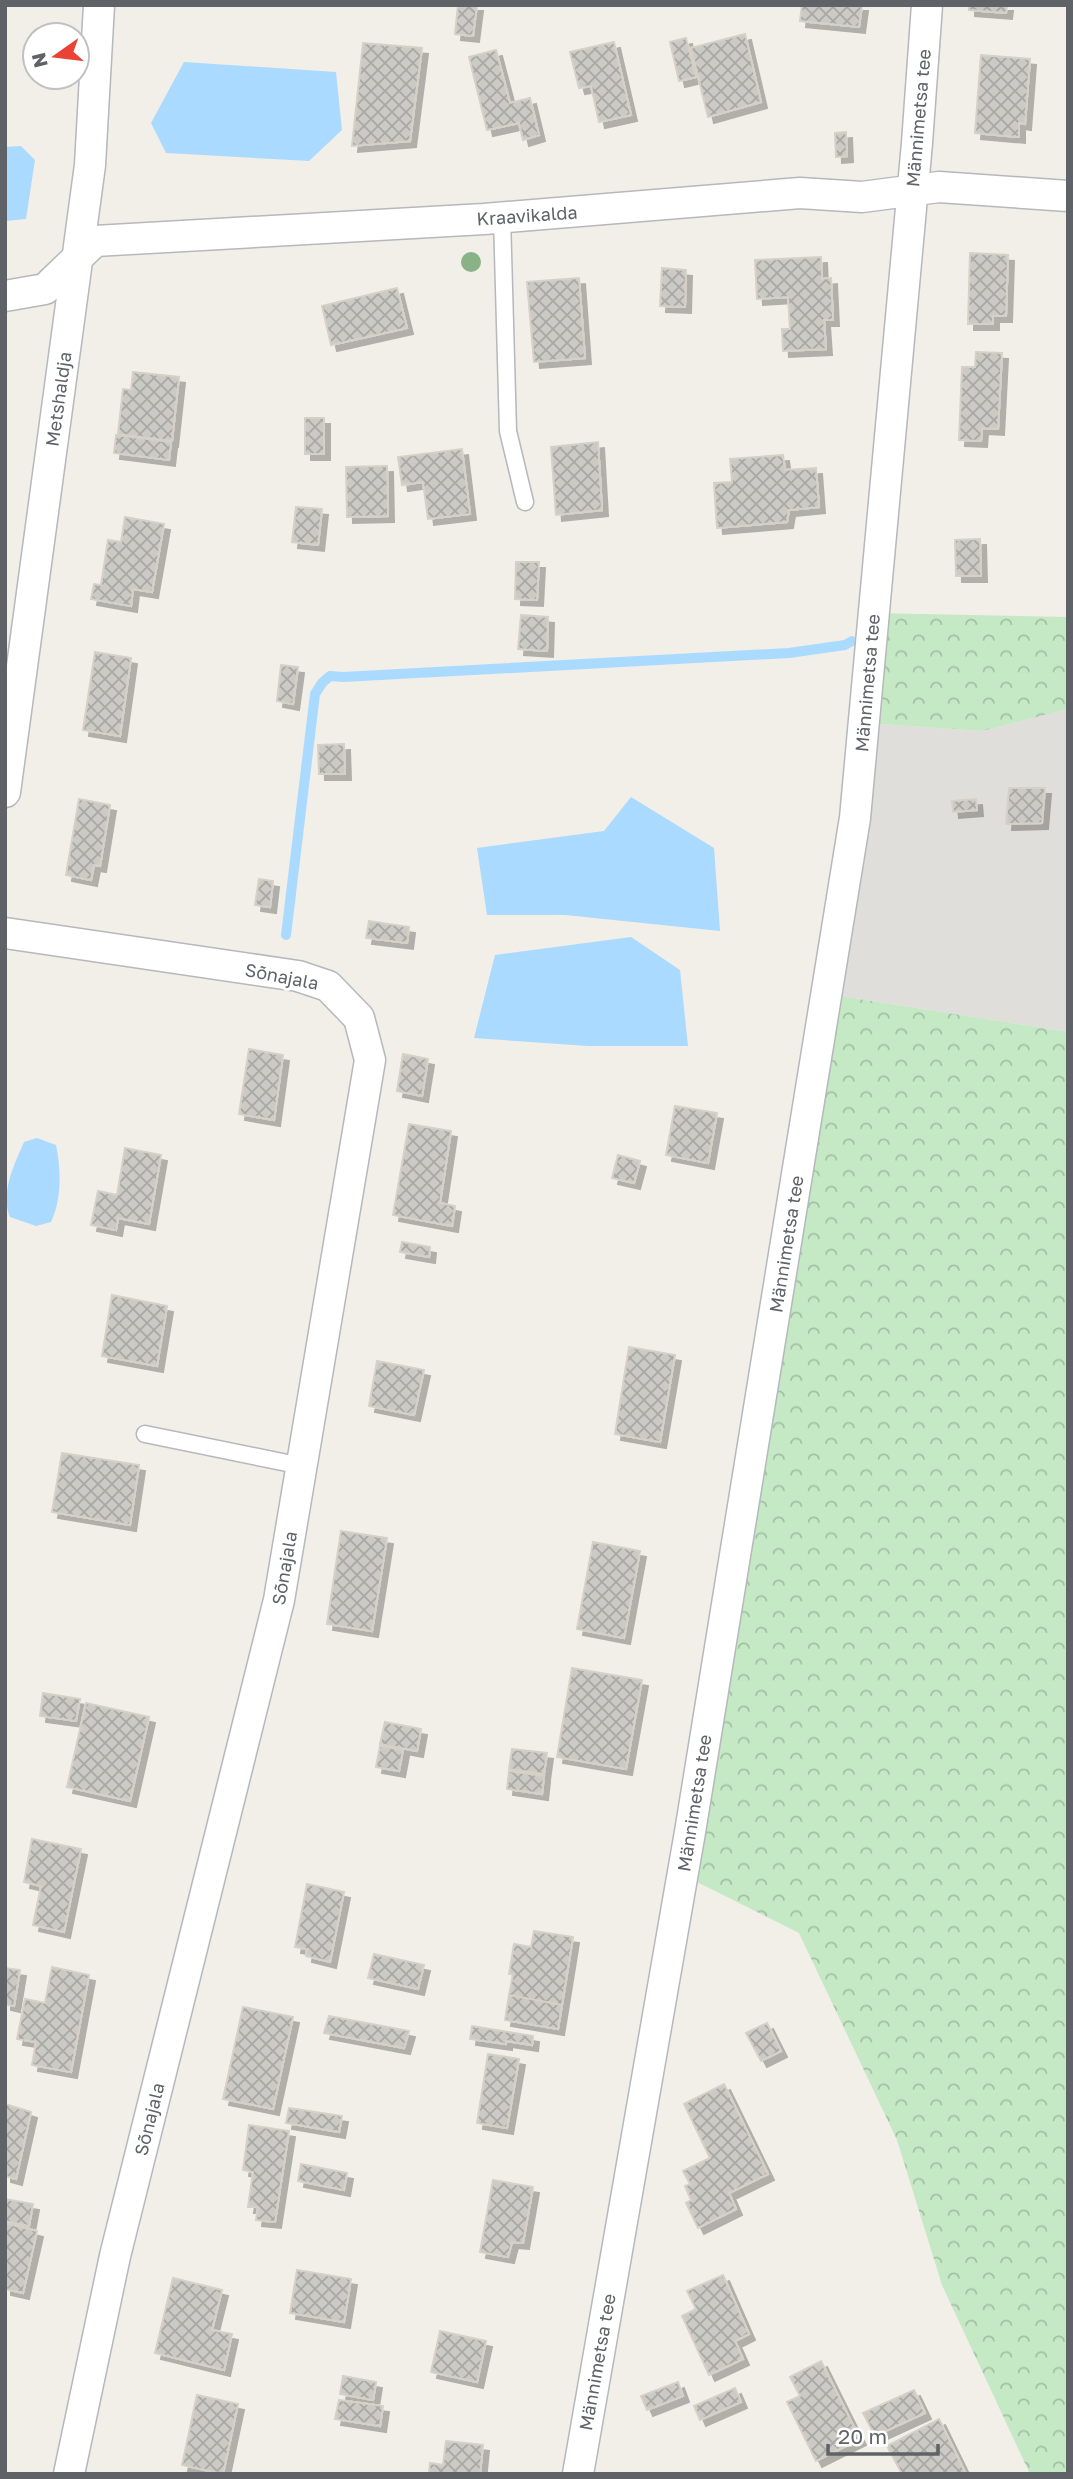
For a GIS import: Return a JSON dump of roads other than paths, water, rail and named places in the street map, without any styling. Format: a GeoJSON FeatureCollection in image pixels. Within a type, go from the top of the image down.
{"type":"FeatureCollection","features":[{"type":"Feature","properties":{"kind":"street","name":"Metshaldja"},"geometry":{"type":"LineString","coordinates":[[5,792],[89,165],[99,5]]}},
{"type":"Feature","properties":{"kind":"street","name":"Männimetsa tee"},"geometry":{"type":"LineString","coordinates":[[578,2474],[688,1846],[855,818],[928,5]]}},
{"type":"Feature","properties":{"kind":"street","name":"Kraavikalda"},"geometry":{"type":"LineString","coordinates":[[5,296],[45,289],[95,242],[502,217],[800,193],[862,198],[939,187],[1068,196]]}},
{"type":"Feature","properties":{"kind":"street","name":"Sõnajala"},"geometry":{"type":"LineString","coordinates":[[5,933],[298,976],[328,986],[359,1017],[370,1060],[279,1600],[115,2256],[69,2474]]}},
{"type":"Feature","properties":{"kind":"lane"},"geometry":{"type":"LineString","coordinates":[[502,217],[508,431],[525,502]]}},
{"type":"Feature","properties":{"kind":"lane"},"geometry":{"type":"LineString","coordinates":[[145,1434],[302,1466]]}},
{"type":"Feature","properties":{"kind":"water"},"geometry":{"type":"Polygon","coordinates":[[[184,62],[336,72],[342,130],[309,161],[166,153],[151,123],[184,62]]]}},
{"type":"Feature","properties":{"kind":"water"},"geometry":{"type":"Polygon","coordinates":[[[21,146],[35,160],[26,219],[5,221],[5,147],[21,146]]]}},
{"type":"Feature","properties":{"kind":"water"},"geometry":{"type":"Polygon","coordinates":[[[631,797],[714,848],[720,931],[565,915],[487,915],[477,848],[604,831],[631,797]]]}},
{"type":"Feature","properties":{"kind":"water"},"geometry":{"type":"Polygon","coordinates":[[[631,937],[680,970],[688,1046],[588,1046],[474,1038],[495,955],[631,937]]]}},
{"type":"Feature","properties":{"kind":"water"},"geometry":{"type":"Polygon","coordinates":[[[37,1138],[56,1145],[60,1184],[51,1222],[36,1226],[10,1217],[7,1189],[24,1142],[37,1138]]]}},
{"type":"Feature","properties":{"kind":"waterway"},"geometry":{"type":"LineString","coordinates":[[286,935],[315,694],[330,676],[789,653],[845,645],[852,641]]}}]}
